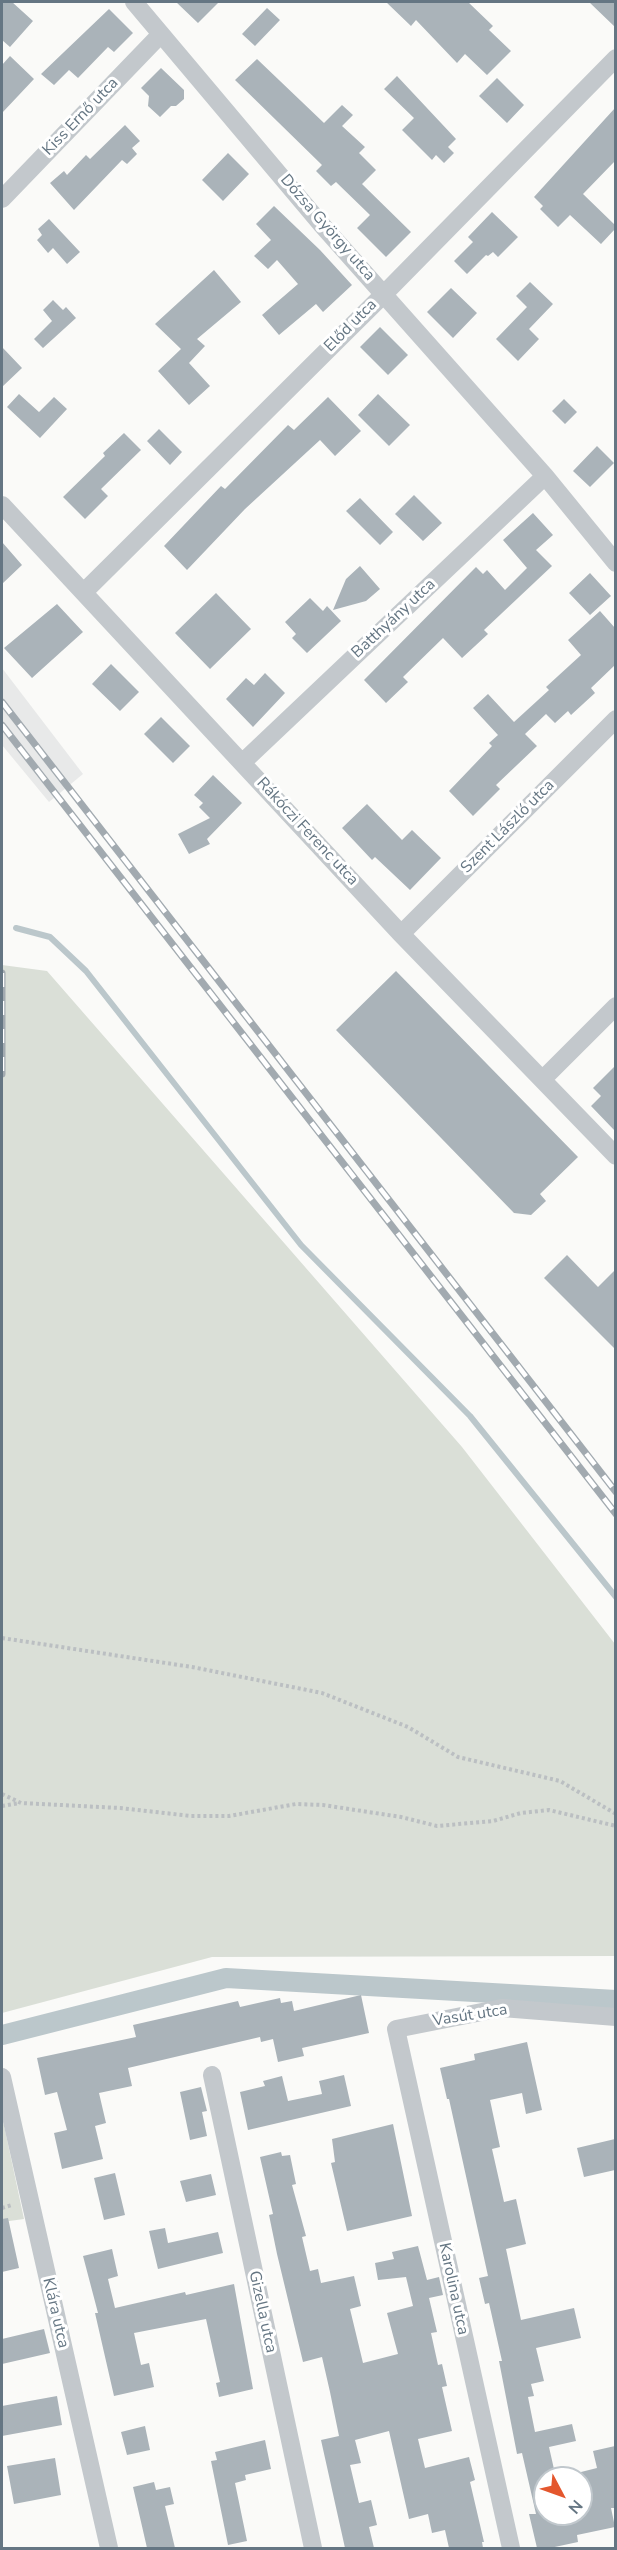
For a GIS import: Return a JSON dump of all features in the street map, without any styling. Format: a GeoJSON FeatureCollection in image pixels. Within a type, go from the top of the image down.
{"type":"FeatureCollection","features":[{"type":"Feature","properties":{"kind":"street","name":"Dózsa György utca"},"geometry":{"type":"LineString","coordinates":[[134,2],[321,224],[545,476],[615,562]]}},
{"type":"Feature","properties":{"kind":"street","name":"Kiss Ernő utca"},"geometry":{"type":"LineString","coordinates":[[2,199],[161,34]]}},
{"type":"Feature","properties":{"kind":"street","name":"Előd utca"},"geometry":{"type":"LineString","coordinates":[[84,592],[384,294],[615,58]]}},
{"type":"Feature","properties":{"kind":"street","name":"Batthyány utca"},"geometry":{"type":"LineString","coordinates":[[243,762],[545,476]]}},
{"type":"Feature","properties":{"kind":"street","name":"Rákóczi Ferenc utca"},"geometry":{"type":"LineString","coordinates":[[2,505],[401,934],[615,1156]]}},
{"type":"Feature","properties":{"kind":"street","name":"Szent László utca"},"geometry":{"type":"LineString","coordinates":[[401,934],[615,719]]}},
{"type":"Feature","properties":{"kind":"street"},"geometry":{"type":"LineString","coordinates":[[543,1079],[615,1006]]}},
{"type":"Feature","properties":{"kind":"street","name":"Vasút utca"},"geometry":{"type":"LineString","coordinates":[[396,2029],[502,2008],[615,2017]]}},
{"type":"Feature","properties":{"kind":"street","name":"Karolina utca"},"geometry":{"type":"LineString","coordinates":[[396,2029],[511,2548]]}},
{"type":"Feature","properties":{"kind":"street","name":"Gizella utca"},"geometry":{"type":"LineString","coordinates":[[212,2076],[313,2548]]}},
{"type":"Feature","properties":{"kind":"street","name":"Klára utca"},"geometry":{"type":"LineString","coordinates":[[2,2077],[109,2548]]}},
{"type":"Feature","properties":{"kind":"path"},"geometry":{"type":"LineString","coordinates":[[2,1638],[192,1667],[322,1693],[408,1727],[458,1757],[560,1781],[615,1814]]}},
{"type":"Feature","properties":{"kind":"path"},"geometry":{"type":"LineString","coordinates":[[2,1794],[21,1803]]}},
{"type":"Feature","properties":{"kind":"path"},"geometry":{"type":"LineString","coordinates":[[2,1806],[21,1803],[120,1808],[191,1816],[229,1816],[296,1804],[323,1805],[401,1816],[437,1826],[493,1821],[521,1813],[549,1810],[615,1826]]}},
{"type":"Feature","properties":{"kind":"shaded area"},"geometry":{"type":"Polygon","coordinates":[[[2,668],[83,774],[49,802],[2,745],[2,668]]]}},
{"type":"Feature","properties":{"kind":"shaded area"},"geometry":{"type":"Polygon","coordinates":[[[2,965],[47,971],[462,1447],[615,1644],[615,1956],[212,1957],[2,2013],[2,965]]]}},
{"type":"Feature","properties":{"kind":"shaded area"},"geometry":{"type":"Polygon","coordinates":[[[2,2116],[24,2219],[2,2222],[2,2116]]]}},
{"type":"Feature","properties":{"kind":"building"},"geometry":{"type":"Polygon","coordinates":[[[2,2],[12,2],[33,21],[10,47],[2,40],[2,2]]]}},
{"type":"Feature","properties":{"kind":"building"},"geometry":{"type":"Polygon","coordinates":[[[176,2],[219,2],[198,23],[176,2]]]}},
{"type":"Feature","properties":{"kind":"building"},"geometry":{"type":"Polygon","coordinates":[[[386,2],[468,2],[493,26],[489,30],[511,51],[487,75],[465,54],[457,63],[416,20],[411,26],[386,2]]]}},
{"type":"Feature","properties":{"kind":"building"},"geometry":{"type":"Polygon","coordinates":[[[589,2],[615,2],[615,27],[589,2]]]}},
{"type":"Feature","properties":{"kind":"building"},"geometry":{"type":"Polygon","coordinates":[[[267,8],[280,20],[255,46],[242,34],[267,8]]]}},
{"type":"Feature","properties":{"kind":"building"},"geometry":{"type":"Polygon","coordinates":[[[109,9],[133,33],[114,52],[108,47],[78,78],[69,70],[54,85],[41,74],[109,9]]]}},
{"type":"Feature","properties":{"kind":"building"},"geometry":{"type":"Polygon","coordinates":[[[10,56],[34,79],[2,113],[2,65],[10,56]]]}},
{"type":"Feature","properties":{"kind":"building"},"geometry":{"type":"Polygon","coordinates":[[[257,59],[324,123],[342,105],[353,115],[342,126],[365,147],[359,153],[376,170],[362,184],[411,232],[386,257],[357,228],[370,215],[336,182],[331,186],[316,171],[322,165],[235,80],[257,59]]]}},
{"type":"Feature","properties":{"kind":"building"},"geometry":{"type":"Polygon","coordinates":[[[161,68],[184,90],[184,99],[176,106],[171,106],[160,117],[148,106],[149,96],[141,88],[161,68]]]}},
{"type":"Feature","properties":{"kind":"building"},"geometry":{"type":"Polygon","coordinates":[[[397,76],[456,139],[448,147],[454,153],[444,163],[436,155],[432,160],[402,130],[414,118],[384,89],[397,76]]]}},
{"type":"Feature","properties":{"kind":"building"},"geometry":{"type":"Polygon","coordinates":[[[497,78],[524,105],[507,123],[479,96],[497,78]]]}},
{"type":"Feature","properties":{"kind":"building"},"geometry":{"type":"Polygon","coordinates":[[[615,108],[615,161],[583,194],[615,225],[615,229],[601,244],[570,215],[558,227],[540,209],[543,206],[534,197],[615,108]]]}},
{"type":"Feature","properties":{"kind":"building"},"geometry":{"type":"Polygon","coordinates":[[[125,125],[140,141],[132,148],[137,154],[127,164],[122,160],[74,210],[50,183],[64,171],[67,175],[86,155],[90,159],[125,125]]]}},
{"type":"Feature","properties":{"kind":"building"},"geometry":{"type":"Polygon","coordinates":[[[228,153],[249,174],[223,201],[202,180],[228,153]]]}},
{"type":"Feature","properties":{"kind":"building"},"geometry":{"type":"Polygon","coordinates":[[[274,206],[320,250],[352,285],[323,312],[316,304],[279,335],[262,315],[298,284],[277,260],[268,269],[254,256],[271,240],[256,224],[274,206]]]}},
{"type":"Feature","properties":{"kind":"building"},"geometry":{"type":"Polygon","coordinates":[[[492,212],[518,237],[498,257],[493,252],[486,255],[467,274],[454,261],[473,242],[468,237],[492,212]]]}},
{"type":"Feature","properties":{"kind":"building"},"geometry":{"type":"Polygon","coordinates":[[[49,219],[80,252],[67,264],[53,248],[48,253],[37,240],[42,235],[38,229],[49,219]]]}},
{"type":"Feature","properties":{"kind":"building"},"geometry":{"type":"Polygon","coordinates":[[[214,270],[241,302],[197,339],[205,346],[189,363],[210,386],[189,405],[158,371],[181,349],[155,324],[214,270]]]}},
{"type":"Feature","properties":{"kind":"building"},"geometry":{"type":"Polygon","coordinates":[[[530,282],[553,304],[529,329],[539,339],[518,361],[496,339],[527,307],[516,296],[530,282]]]}},
{"type":"Feature","properties":{"kind":"building"},"geometry":{"type":"Polygon","coordinates":[[[451,288],[477,313],[453,338],[427,312],[451,288]]]}},
{"type":"Feature","properties":{"kind":"building"},"geometry":{"type":"Polygon","coordinates":[[[53,300],[63,310],[66,307],[76,318],[43,348],[34,339],[52,321],[43,310],[53,300]]]}},
{"type":"Feature","properties":{"kind":"building"},"geometry":{"type":"Polygon","coordinates":[[[380,327],[408,355],[388,375],[360,347],[380,327]]]}},
{"type":"Feature","properties":{"kind":"building"},"geometry":{"type":"Polygon","coordinates":[[[2,347],[22,368],[2,387],[2,347]]]}},
{"type":"Feature","properties":{"kind":"building"},"geometry":{"type":"Polygon","coordinates":[[[19,394],[39,412],[54,397],[67,409],[40,438],[7,407],[19,394]]]}},
{"type":"Feature","properties":{"kind":"building"},"geometry":{"type":"Polygon","coordinates":[[[378,394],[410,425],[389,446],[358,415],[378,394]]]}},
{"type":"Feature","properties":{"kind":"building"},"geometry":{"type":"Polygon","coordinates":[[[328,397],[361,431],[335,456],[320,440],[245,509],[187,570],[164,546],[221,486],[225,489],[288,425],[294,430],[328,397]]]}},
{"type":"Feature","properties":{"kind":"building"},"geometry":{"type":"Polygon","coordinates":[[[564,399],[577,412],[565,424],[552,411],[564,399]]]}},
{"type":"Feature","properties":{"kind":"building"},"geometry":{"type":"Polygon","coordinates":[[[159,429],[182,452],[170,465],[147,441],[159,429]]]}},
{"type":"Feature","properties":{"kind":"building"},"geometry":{"type":"Polygon","coordinates":[[[124,433],[141,450],[101,489],[108,496],[85,519],[63,497],[105,456],[103,453],[124,433]]]}},
{"type":"Feature","properties":{"kind":"building"},"geometry":{"type":"Polygon","coordinates":[[[597,446],[614,463],[590,487],[573,471],[597,446]]]}},
{"type":"Feature","properties":{"kind":"building"},"geometry":{"type":"Polygon","coordinates":[[[414,495],[442,523],[423,541],[395,514],[414,495]]]}},
{"type":"Feature","properties":{"kind":"building"},"geometry":{"type":"Polygon","coordinates":[[[360,498],[393,532],[380,545],[346,511],[360,498]]]}},
{"type":"Feature","properties":{"kind":"building"},"geometry":{"type":"Polygon","coordinates":[[[533,513],[553,535],[536,550],[552,566],[484,630],[488,634],[462,658],[443,638],[403,677],[408,682],[386,703],[364,680],[476,567],[483,574],[487,570],[505,590],[527,568],[503,540],[533,513]]]}},
{"type":"Feature","properties":{"kind":"building"},"geometry":{"type":"Polygon","coordinates":[[[2,542],[22,565],[2,584],[2,542]]]}},
{"type":"Feature","properties":{"kind":"building"},"geometry":{"type":"Polygon","coordinates":[[[360,566],[380,589],[366,601],[333,610],[346,579],[360,566]]]}},
{"type":"Feature","properties":{"kind":"building"},"geometry":{"type":"Polygon","coordinates":[[[590,573],[611,596],[590,615],[569,593],[590,573]]]}},
{"type":"Feature","properties":{"kind":"building"},"geometry":{"type":"Polygon","coordinates":[[[216,593],[251,629],[210,669],[175,633],[216,593]]]}},
{"type":"Feature","properties":{"kind":"building"},"geometry":{"type":"Polygon","coordinates":[[[310,598],[323,611],[327,606],[341,621],[307,653],[292,638],[296,634],[285,622],[310,598]]]}},
{"type":"Feature","properties":{"kind":"building"},"geometry":{"type":"Polygon","coordinates":[[[57,604],[83,632],[32,678],[4,648],[57,604]]]}},
{"type":"Feature","properties":{"kind":"building"},"geometry":{"type":"Polygon","coordinates":[[[600,611],[615,628],[615,665],[591,688],[595,693],[571,715],[568,711],[555,723],[546,714],[525,734],[537,746],[496,785],[500,789],[473,816],[449,791],[492,746],[489,743],[498,735],[473,708],[488,694],[514,722],[549,690],[546,687],[581,655],[568,640],[600,611]]]}},
{"type":"Feature","properties":{"kind":"building"},"geometry":{"type":"Polygon","coordinates":[[[111,664],[139,692],[120,711],[92,684],[111,664]]]}},
{"type":"Feature","properties":{"kind":"building"},"geometry":{"type":"Polygon","coordinates":[[[265,673],[285,693],[253,727],[226,699],[246,678],[254,685],[265,673]]]}},
{"type":"Feature","properties":{"kind":"building"},"geometry":{"type":"Polygon","coordinates":[[[161,717],[190,746],[173,763],[144,734],[161,717]]]}},
{"type":"Feature","properties":{"kind":"building"},"geometry":{"type":"Polygon","coordinates":[[[213,775],[242,803],[207,839],[210,844],[189,854],[178,834],[210,818],[199,807],[203,803],[194,795],[213,775]]]}},
{"type":"Feature","properties":{"kind":"building"},"geometry":{"type":"Polygon","coordinates":[[[367,804],[402,840],[412,830],[441,858],[410,890],[375,857],[372,860],[342,828],[367,804]]]}},
{"type":"Feature","properties":{"kind":"building"},"geometry":{"type":"Polygon","coordinates":[[[396,971],[578,1157],[540,1194],[546,1201],[531,1215],[514,1213],[336,1030],[396,971]]]}},
{"type":"Feature","properties":{"kind":"building"},"geometry":{"type":"Polygon","coordinates":[[[615,1066],[615,1131],[591,1106],[601,1096],[593,1088],[615,1066]]]}},
{"type":"Feature","properties":{"kind":"building"},"geometry":{"type":"Polygon","coordinates":[[[567,1255],[598,1287],[615,1270],[615,1349],[544,1278],[567,1255]]]}},
{"type":"Feature","properties":{"kind":"building"},"geometry":{"type":"Polygon","coordinates":[[[361,1995],[369,2033],[302,2048],[304,2056],[278,2062],[273,2039],[261,2042],[260,2037],[128,2068],[132,2086],[99,2093],[106,2123],[95,2126],[103,2159],[62,2169],[54,2133],[67,2130],[57,2092],[45,2095],[37,2058],[136,2037],[133,2025],[238,2001],[240,2007],[280,1998],[281,2003],[292,2001],[294,2011],[361,1995]]]}},
{"type":"Feature","properties":{"kind":"building"},"geometry":{"type":"Polygon","coordinates":[[[527,2042],[542,2110],[526,2114],[522,2093],[490,2100],[500,2147],[492,2149],[504,2202],[516,2199],[526,2244],[506,2249],[521,2320],[574,2308],[581,2338],[536,2348],[544,2381],[531,2384],[534,2396],[528,2397],[535,2432],[572,2424],[576,2441],[549,2447],[553,2466],[533,2466],[533,2501],[522,2453],[517,2454],[499,2361],[502,2361],[489,2303],[485,2304],[479,2278],[488,2276],[440,2068],[475,2060],[474,2054],[527,2042]]]}},
{"type":"Feature","properties":{"kind":"building"},"geometry":{"type":"Polygon","coordinates":[[[344,2075],[351,2106],[248,2130],[240,2092],[265,2086],[263,2081],[282,2076],[288,2101],[322,2094],[319,2081],[344,2075]]]}},
{"type":"Feature","properties":{"kind":"building"},"geometry":{"type":"Polygon","coordinates":[[[201,2087],[207,2111],[202,2112],[207,2136],[190,2140],[180,2092],[201,2087]]]}},
{"type":"Feature","properties":{"kind":"building"},"geometry":{"type":"Polygon","coordinates":[[[393,2124],[412,2216],[347,2231],[331,2163],[335,2162],[332,2139],[393,2124]]]}},
{"type":"Feature","properties":{"kind":"building"},"geometry":{"type":"Polygon","coordinates":[[[615,2139],[615,2170],[584,2177],[577,2148],[615,2139]]]}},
{"type":"Feature","properties":{"kind":"building"},"geometry":{"type":"Polygon","coordinates":[[[281,2152],[282,2156],[290,2155],[296,2184],[292,2185],[306,2236],[302,2237],[310,2271],[318,2269],[321,2283],[354,2276],[361,2306],[350,2309],[363,2363],[398,2354],[387,2313],[413,2306],[406,2277],[378,2280],[375,2263],[394,2259],[392,2252],[418,2246],[427,2280],[439,2277],[443,2295],[429,2298],[437,2332],[431,2333],[438,2365],[442,2364],[447,2386],[442,2387],[452,2431],[418,2439],[425,2468],[469,2457],[475,2480],[470,2482],[484,2542],[482,2542],[483,2548],[449,2548],[445,2530],[432,2533],[428,2514],[409,2519],[389,2431],[355,2440],[361,2463],[350,2465],[359,2503],[371,2500],[377,2525],[369,2527],[374,2548],[345,2548],[321,2440],[339,2436],[330,2392],[322,2357],[303,2362],[269,2215],[273,2214],[260,2157],[281,2152]]]}},
{"type":"Feature","properties":{"kind":"building"},"geometry":{"type":"Polygon","coordinates":[[[115,2173],[125,2215],[104,2220],[94,2178],[115,2173]]]}},
{"type":"Feature","properties":{"kind":"building"},"geometry":{"type":"Polygon","coordinates":[[[211,2174],[216,2195],[186,2202],[180,2181],[211,2174]]]}},
{"type":"Feature","properties":{"kind":"building"},"geometry":{"type":"Polygon","coordinates":[[[8,2218],[19,2268],[2,2272],[2,2219],[8,2218]]]}},
{"type":"Feature","properties":{"kind":"building"},"geometry":{"type":"Polygon","coordinates":[[[165,2228],[168,2243],[218,2232],[223,2253],[158,2269],[149,2231],[165,2228]]]}},
{"type":"Feature","properties":{"kind":"building"},"geometry":{"type":"Polygon","coordinates":[[[112,2249],[118,2276],[108,2279],[115,2308],[185,2292],[186,2295],[234,2284],[253,2389],[219,2397],[216,2383],[220,2382],[206,2319],[134,2333],[141,2365],[149,2363],[154,2387],[114,2396],[95,2313],[98,2313],[83,2256],[112,2249]]]}},
{"type":"Feature","properties":{"kind":"building"},"geometry":{"type":"Polygon","coordinates":[[[44,2329],[50,2353],[2,2364],[2,2339],[44,2329]]]}},
{"type":"Feature","properties":{"kind":"building"},"geometry":{"type":"Polygon","coordinates":[[[57,2396],[62,2425],[2,2436],[2,2406],[57,2396]]]}},
{"type":"Feature","properties":{"kind":"building"},"geometry":{"type":"Polygon","coordinates":[[[145,2426],[150,2450],[127,2455],[121,2432],[145,2426]]]}},
{"type":"Feature","properties":{"kind":"building"},"geometry":{"type":"Polygon","coordinates":[[[265,2440],[271,2469],[245,2475],[246,2480],[235,2483],[247,2541],[228,2545],[211,2461],[217,2460],[215,2452],[265,2440]]]}},
{"type":"Feature","properties":{"kind":"building"},"geometry":{"type":"Polygon","coordinates":[[[615,2446],[615,2508],[611,2508],[615,2527],[577,2535],[578,2542],[550,2548],[537,2548],[529,2514],[533,2514],[533,2526],[593,2526],[593,2469],[597,2468],[593,2451],[615,2446]]]}},
{"type":"Feature","properties":{"kind":"building"},"geometry":{"type":"Polygon","coordinates":[[[55,2458],[61,2495],[14,2504],[7,2466],[55,2458]]]}},
{"type":"Feature","properties":{"kind":"building"},"geometry":{"type":"Polygon","coordinates":[[[154,2482],[156,2490],[170,2487],[174,2504],[165,2506],[175,2548],[147,2548],[133,2487],[154,2482]]]}},
{"type":"Feature","properties":{"kind":"waterway"},"geometry":{"type":"LineString","coordinates":[[16,928],[50,937],[86,971],[301,1245],[470,1416],[616,1597]]}},
{"type":"Feature","properties":{"kind":"waterway"},"geometry":{"type":"LineString","coordinates":[[2,2035],[226,1978],[616,2000]]}},
{"type":"Feature","properties":{"kind":"railway"},"geometry":{"type":"LineString","coordinates":[[2,702],[616,1492]]}},
{"type":"Feature","properties":{"kind":"railway"},"geometry":{"type":"LineString","coordinates":[[2,725],[616,1514]]}},
{"type":"Feature","properties":{"kind":"railway"},"geometry":{"type":"LineString","coordinates":[[2,973],[2,1074]]}}]}
